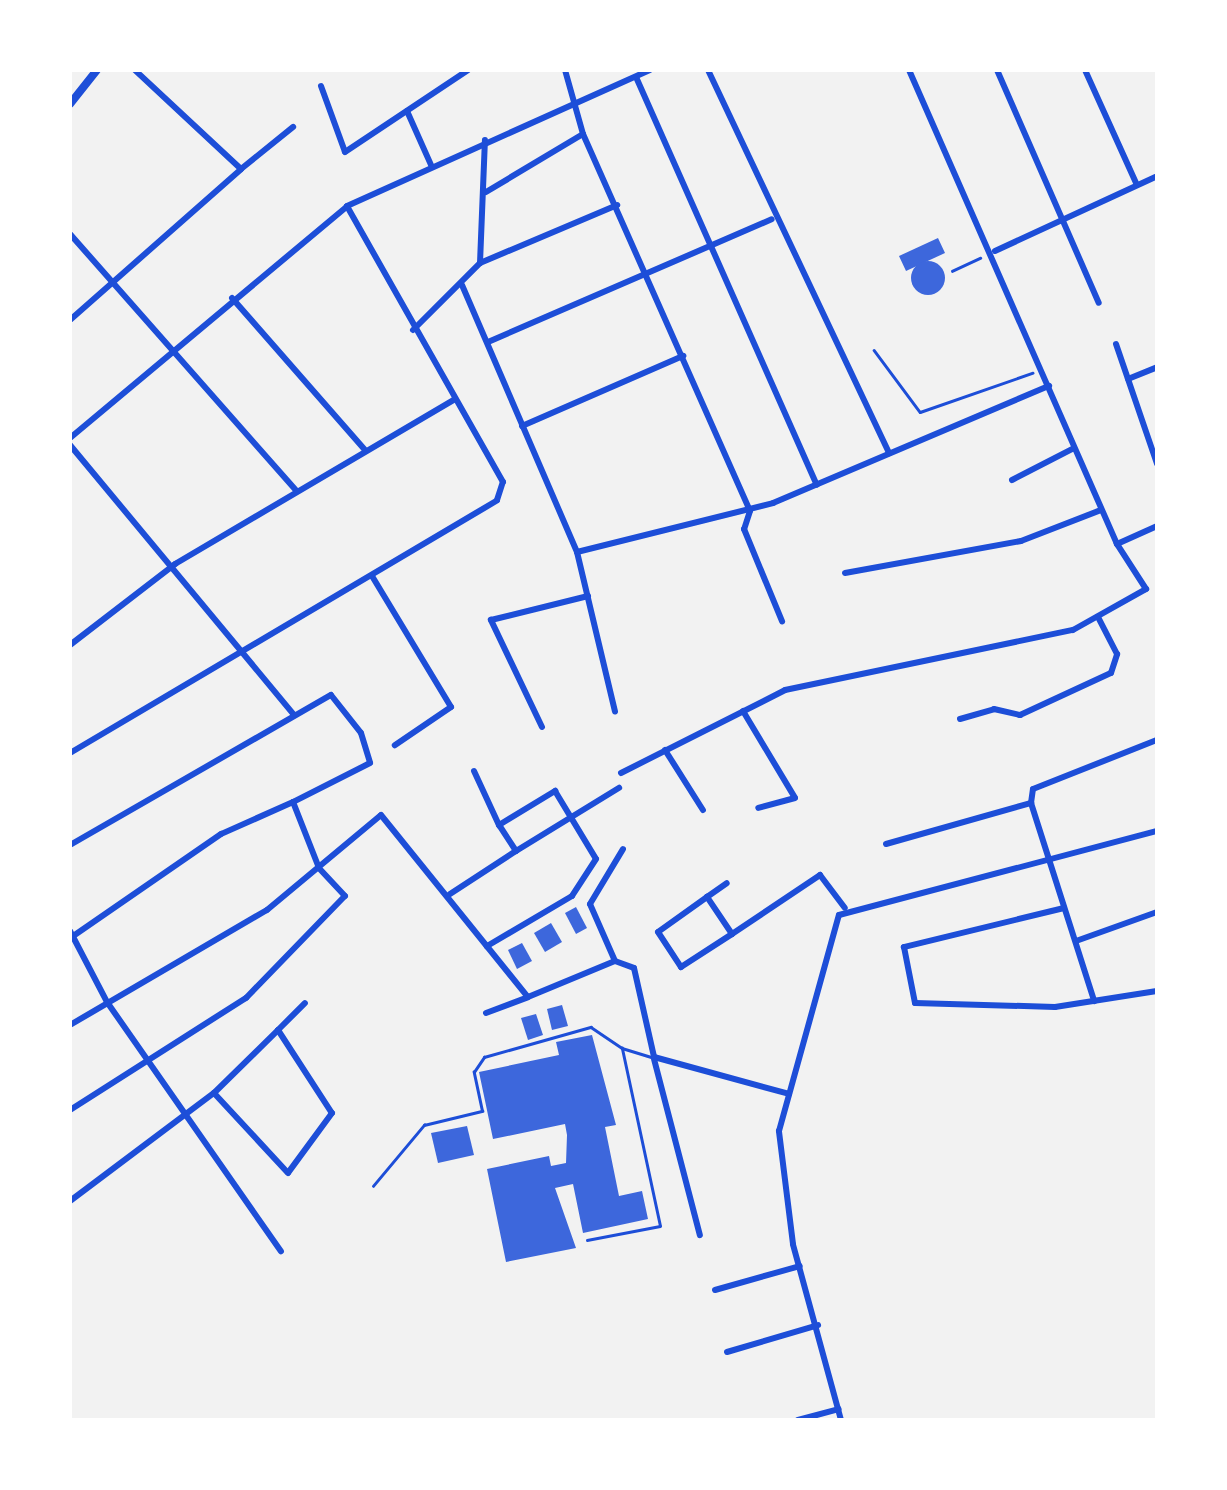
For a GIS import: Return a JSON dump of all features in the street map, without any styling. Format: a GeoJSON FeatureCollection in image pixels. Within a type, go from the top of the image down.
{"type":"FeatureCollection","features":[{"type":"Feature","properties":{"kind":"street"},"geometry":{"type":"LineString","coordinates":[[70,104],[97,70]]}},
{"type":"Feature","properties":{"kind":"street"},"geometry":{"type":"LineString","coordinates":[[134,70],[241,169]]}},
{"type":"Feature","properties":{"kind":"street"},"geometry":{"type":"LineString","coordinates":[[322,86],[346,152],[468,70]]}},
{"type":"Feature","properties":{"kind":"street"},"geometry":{"type":"LineString","coordinates":[[565,70],[570,101],[750,511],[744,529],[782,622]]}},
{"type":"Feature","properties":{"kind":"street"},"geometry":{"type":"LineString","coordinates":[[294,715],[175,564],[70,441],[232,298],[347,206],[570,101],[650,70]]}},
{"type":"Feature","properties":{"kind":"street"},"geometry":{"type":"LineString","coordinates":[[708,70],[772,218],[889,453]]}},
{"type":"Feature","properties":{"kind":"street"},"geometry":{"type":"LineString","coordinates":[[621,773],[784,690],[1006,650],[1098,617],[1148,585],[1117,544],[1072,449],[995,251],[910,70]]}},
{"type":"Feature","properties":{"kind":"street"},"geometry":{"type":"LineString","coordinates":[[997,70],[1065,217],[1099,303]]}},
{"type":"Feature","properties":{"kind":"street"},"geometry":{"type":"LineString","coordinates":[[1085,70],[1137,185]]}},
{"type":"Feature","properties":{"kind":"street"},"geometry":{"type":"LineString","coordinates":[[636,77],[817,485]]}},
{"type":"Feature","properties":{"kind":"street"},"geometry":{"type":"LineString","coordinates":[[407,111],[431,165]]}},
{"type":"Feature","properties":{"kind":"street"},"geometry":{"type":"LineString","coordinates":[[70,320],[293,126]]}},
{"type":"Feature","properties":{"kind":"street"},"geometry":{"type":"LineString","coordinates":[[485,192],[584,134]]}},
{"type":"Feature","properties":{"kind":"street"},"geometry":{"type":"LineString","coordinates":[[480,264],[485,140]]}},
{"type":"Feature","properties":{"kind":"street"},"geometry":{"type":"LineString","coordinates":[[995,251],[1157,176]]}},
{"type":"Feature","properties":{"kind":"street"},"geometry":{"type":"LineString","coordinates":[[413,330],[480,264],[616,205]]}},
{"type":"Feature","properties":{"kind":"street"},"geometry":{"type":"LineString","coordinates":[[70,754],[497,500],[503,482],[413,330],[347,206]]}},
{"type":"Feature","properties":{"kind":"street"},"geometry":{"type":"LineString","coordinates":[[488,342],[772,218]]}},
{"type":"Feature","properties":{"kind":"street"},"geometry":{"type":"LineString","coordinates":[[70,234],[296,490]]}},
{"type":"Feature","properties":{"kind":"street"},"geometry":{"type":"LineString","coordinates":[[70,253],[80,245]]}},
{"type":"Feature","properties":{"kind":"street"},"geometry":{"type":"LineString","coordinates":[[462,285],[577,552],[615,712]]}},
{"type":"Feature","properties":{"kind":"street"},"geometry":{"type":"LineString","coordinates":[[232,298],[364,449]]}},
{"type":"Feature","properties":{"kind":"street"},"geometry":{"type":"LineString","coordinates":[[1116,344],[1157,464]]}},
{"type":"Feature","properties":{"kind":"street"},"geometry":{"type":"LineString","coordinates":[[522,426],[683,356]]}},
{"type":"Feature","properties":{"kind":"street"},"geometry":{"type":"LineString","coordinates":[[1128,379],[1157,367]]}},
{"type":"Feature","properties":{"kind":"street"},"geometry":{"type":"LineString","coordinates":[[577,552],[750,511],[1049,386]]}},
{"type":"Feature","properties":{"kind":"street"},"geometry":{"type":"LineString","coordinates":[[70,645],[175,564],[364,449],[455,399]]}},
{"type":"Feature","properties":{"kind":"street"},"geometry":{"type":"LineString","coordinates":[[1012,480],[1072,449]]}},
{"type":"Feature","properties":{"kind":"street"},"geometry":{"type":"LineString","coordinates":[[845,573],[1021,541],[1101,510]]}},
{"type":"Feature","properties":{"kind":"street"},"geometry":{"type":"LineString","coordinates":[[1117,544],[1157,526]]}},
{"type":"Feature","properties":{"kind":"street"},"geometry":{"type":"LineString","coordinates":[[372,576],[451,707],[394,745]]}},
{"type":"Feature","properties":{"kind":"street"},"geometry":{"type":"LineString","coordinates":[[542,726],[491,620],[588,596]]}},
{"type":"Feature","properties":{"kind":"street"},"geometry":{"type":"LineString","coordinates":[[960,719],[994,709],[1020,716],[1111,673],[1117,654],[1098,617]]}},
{"type":"Feature","properties":{"kind":"street"},"geometry":{"type":"LineString","coordinates":[[70,844],[331,695],[361,733],[370,762],[221,834],[72,934],[107,1002],[281,1251]]}},
{"type":"Feature","properties":{"kind":"street"},"geometry":{"type":"LineString","coordinates":[[743,711],[795,798],[758,808]]}},
{"type":"Feature","properties":{"kind":"street"},"geometry":{"type":"LineString","coordinates":[[1094,1001],[1031,803],[1033,789],[1157,740]]}},
{"type":"Feature","properties":{"kind":"street"},"geometry":{"type":"LineString","coordinates":[[665,750],[703,810]]}},
{"type":"Feature","properties":{"kind":"street"},"geometry":{"type":"LineString","coordinates":[[474,771],[516,851]]}},
{"type":"Feature","properties":{"kind":"street"},"geometry":{"type":"LineString","coordinates":[[450,894],[620,788]]}},
{"type":"Feature","properties":{"kind":"street"},"geometry":{"type":"LineString","coordinates":[[487,946],[584,880],[596,859],[555,791],[499,825]]}},
{"type":"Feature","properties":{"kind":"street"},"geometry":{"type":"LineString","coordinates":[[70,1110],[246,998],[345,896],[319,868],[292,802]]}},
{"type":"Feature","properties":{"kind":"street"},"geometry":{"type":"LineString","coordinates":[[886,844],[1031,803]]}},
{"type":"Feature","properties":{"kind":"street"},"geometry":{"type":"LineString","coordinates":[[70,1025],[267,910],[382,815],[450,894],[528,998]]}},
{"type":"Feature","properties":{"kind":"street"},"geometry":{"type":"LineString","coordinates":[[845,908],[1052,865],[1157,831]]}},
{"type":"Feature","properties":{"kind":"street"},"geometry":{"type":"LineString","coordinates":[[615,961],[590,904],[623,849]]}},
{"type":"Feature","properties":{"kind":"street"},"geometry":{"type":"LineString","coordinates":[[727,884],[658,932],[681,967],[820,875],[845,908]]}},
{"type":"Feature","properties":{"kind":"street"},"geometry":{"type":"LineString","coordinates":[[708,898],[732,934]]}},
{"type":"Feature","properties":{"kind":"street"},"geometry":{"type":"LineString","coordinates":[[841,1420],[800,1266],[780,1169],[789,1094],[845,908]]}},
{"type":"Feature","properties":{"kind":"street"},"geometry":{"type":"LineString","coordinates":[[1064,908],[904,947],[916,1003],[1094,1001],[1157,991]]}},
{"type":"Feature","properties":{"kind":"street"},"geometry":{"type":"LineString","coordinates":[[1076,941],[1157,912]]}},
{"type":"Feature","properties":{"kind":"street"},"geometry":{"type":"LineString","coordinates":[[486,1013],[615,961],[634,968],[642,986],[654,1058],[700,1236]]}},
{"type":"Feature","properties":{"kind":"street"},"geometry":{"type":"LineString","coordinates":[[70,1200],[214,1093],[305,1003]]}},
{"type":"Feature","properties":{"kind":"street"},"geometry":{"type":"LineString","coordinates":[[214,1093],[288,1172],[332,1113],[278,1030]]}},
{"type":"Feature","properties":{"kind":"street"},"geometry":{"type":"LineString","coordinates":[[654,1058],[789,1094]]}},
{"type":"Feature","properties":{"kind":"street"},"geometry":{"type":"LineString","coordinates":[[715,1290],[800,1266]]}},
{"type":"Feature","properties":{"kind":"street"},"geometry":{"type":"LineString","coordinates":[[727,1352],[818,1326]]}},
{"type":"Feature","properties":{"kind":"street"},"geometry":{"type":"LineString","coordinates":[[798,1420],[838,1409]]}},
{"type":"Feature","properties":{"kind":"lane"},"geometry":{"type":"LineString","coordinates":[[373,1186],[424,1125],[482,1111],[474,1072],[484,1058],[591,1027],[622,1048],[654,1058]]}},
{"type":"Feature","properties":{"kind":"lane"},"geometry":{"type":"LineString","coordinates":[[587,1240],[660,1226],[622,1048]]}},
{"type":"Feature","properties":{"kind":"path"},"geometry":{"type":"LineString","coordinates":[[952,271],[995,251]]}},
{"type":"Feature","properties":{"kind":"path"},"geometry":{"type":"LineString","coordinates":[[874,350],[920,412],[1042,369]]}},
{"type":"Feature","properties":{"kind":"building"},"geometry":{"type":"Polygon","coordinates":[[[938,238],[945,253],[906,271],[899,256],[938,238]]]}},
{"type":"Feature","properties":{"kind":"building"},"geometry":{"type":"Polygon","coordinates":[[[928,261],[940,266],[945,278],[940,290],[928,295],[916,290],[911,278],[916,266],[928,261]]]}},
{"type":"Feature","properties":{"kind":"building"},"geometry":{"type":"Polygon","coordinates":[[[576,907],[587,928],[576,934],[565,913],[576,907]]]}},
{"type":"Feature","properties":{"kind":"building"},"geometry":{"type":"Polygon","coordinates":[[[551,923],[562,942],[545,952],[534,933],[551,923]]]}},
{"type":"Feature","properties":{"kind":"building"},"geometry":{"type":"Polygon","coordinates":[[[522,943],[532,961],[517,969],[508,950],[522,943]]]}},
{"type":"Feature","properties":{"kind":"building"},"geometry":{"type":"Polygon","coordinates":[[[562,1005],[568,1026],[552,1030],[547,1009],[562,1005]]]}},
{"type":"Feature","properties":{"kind":"building"},"geometry":{"type":"Polygon","coordinates":[[[536,1014],[543,1035],[528,1040],[521,1018],[536,1014]]]}},
{"type":"Feature","properties":{"kind":"building"},"geometry":{"type":"Polygon","coordinates":[[[592,1035],[616,1125],[605,1127],[619,1196],[642,1191],[648,1219],[583,1233],[573,1184],[555,1188],[576,1248],[506,1262],[487,1169],[549,1156],[551,1166],[566,1163],[567,1135],[565,1124],[493,1139],[479,1072],[559,1055],[556,1042],[592,1035]]]}},
{"type":"Feature","properties":{"kind":"building"},"geometry":{"type":"Polygon","coordinates":[[[467,1126],[474,1155],[438,1163],[431,1133],[467,1126]]]}}]}
